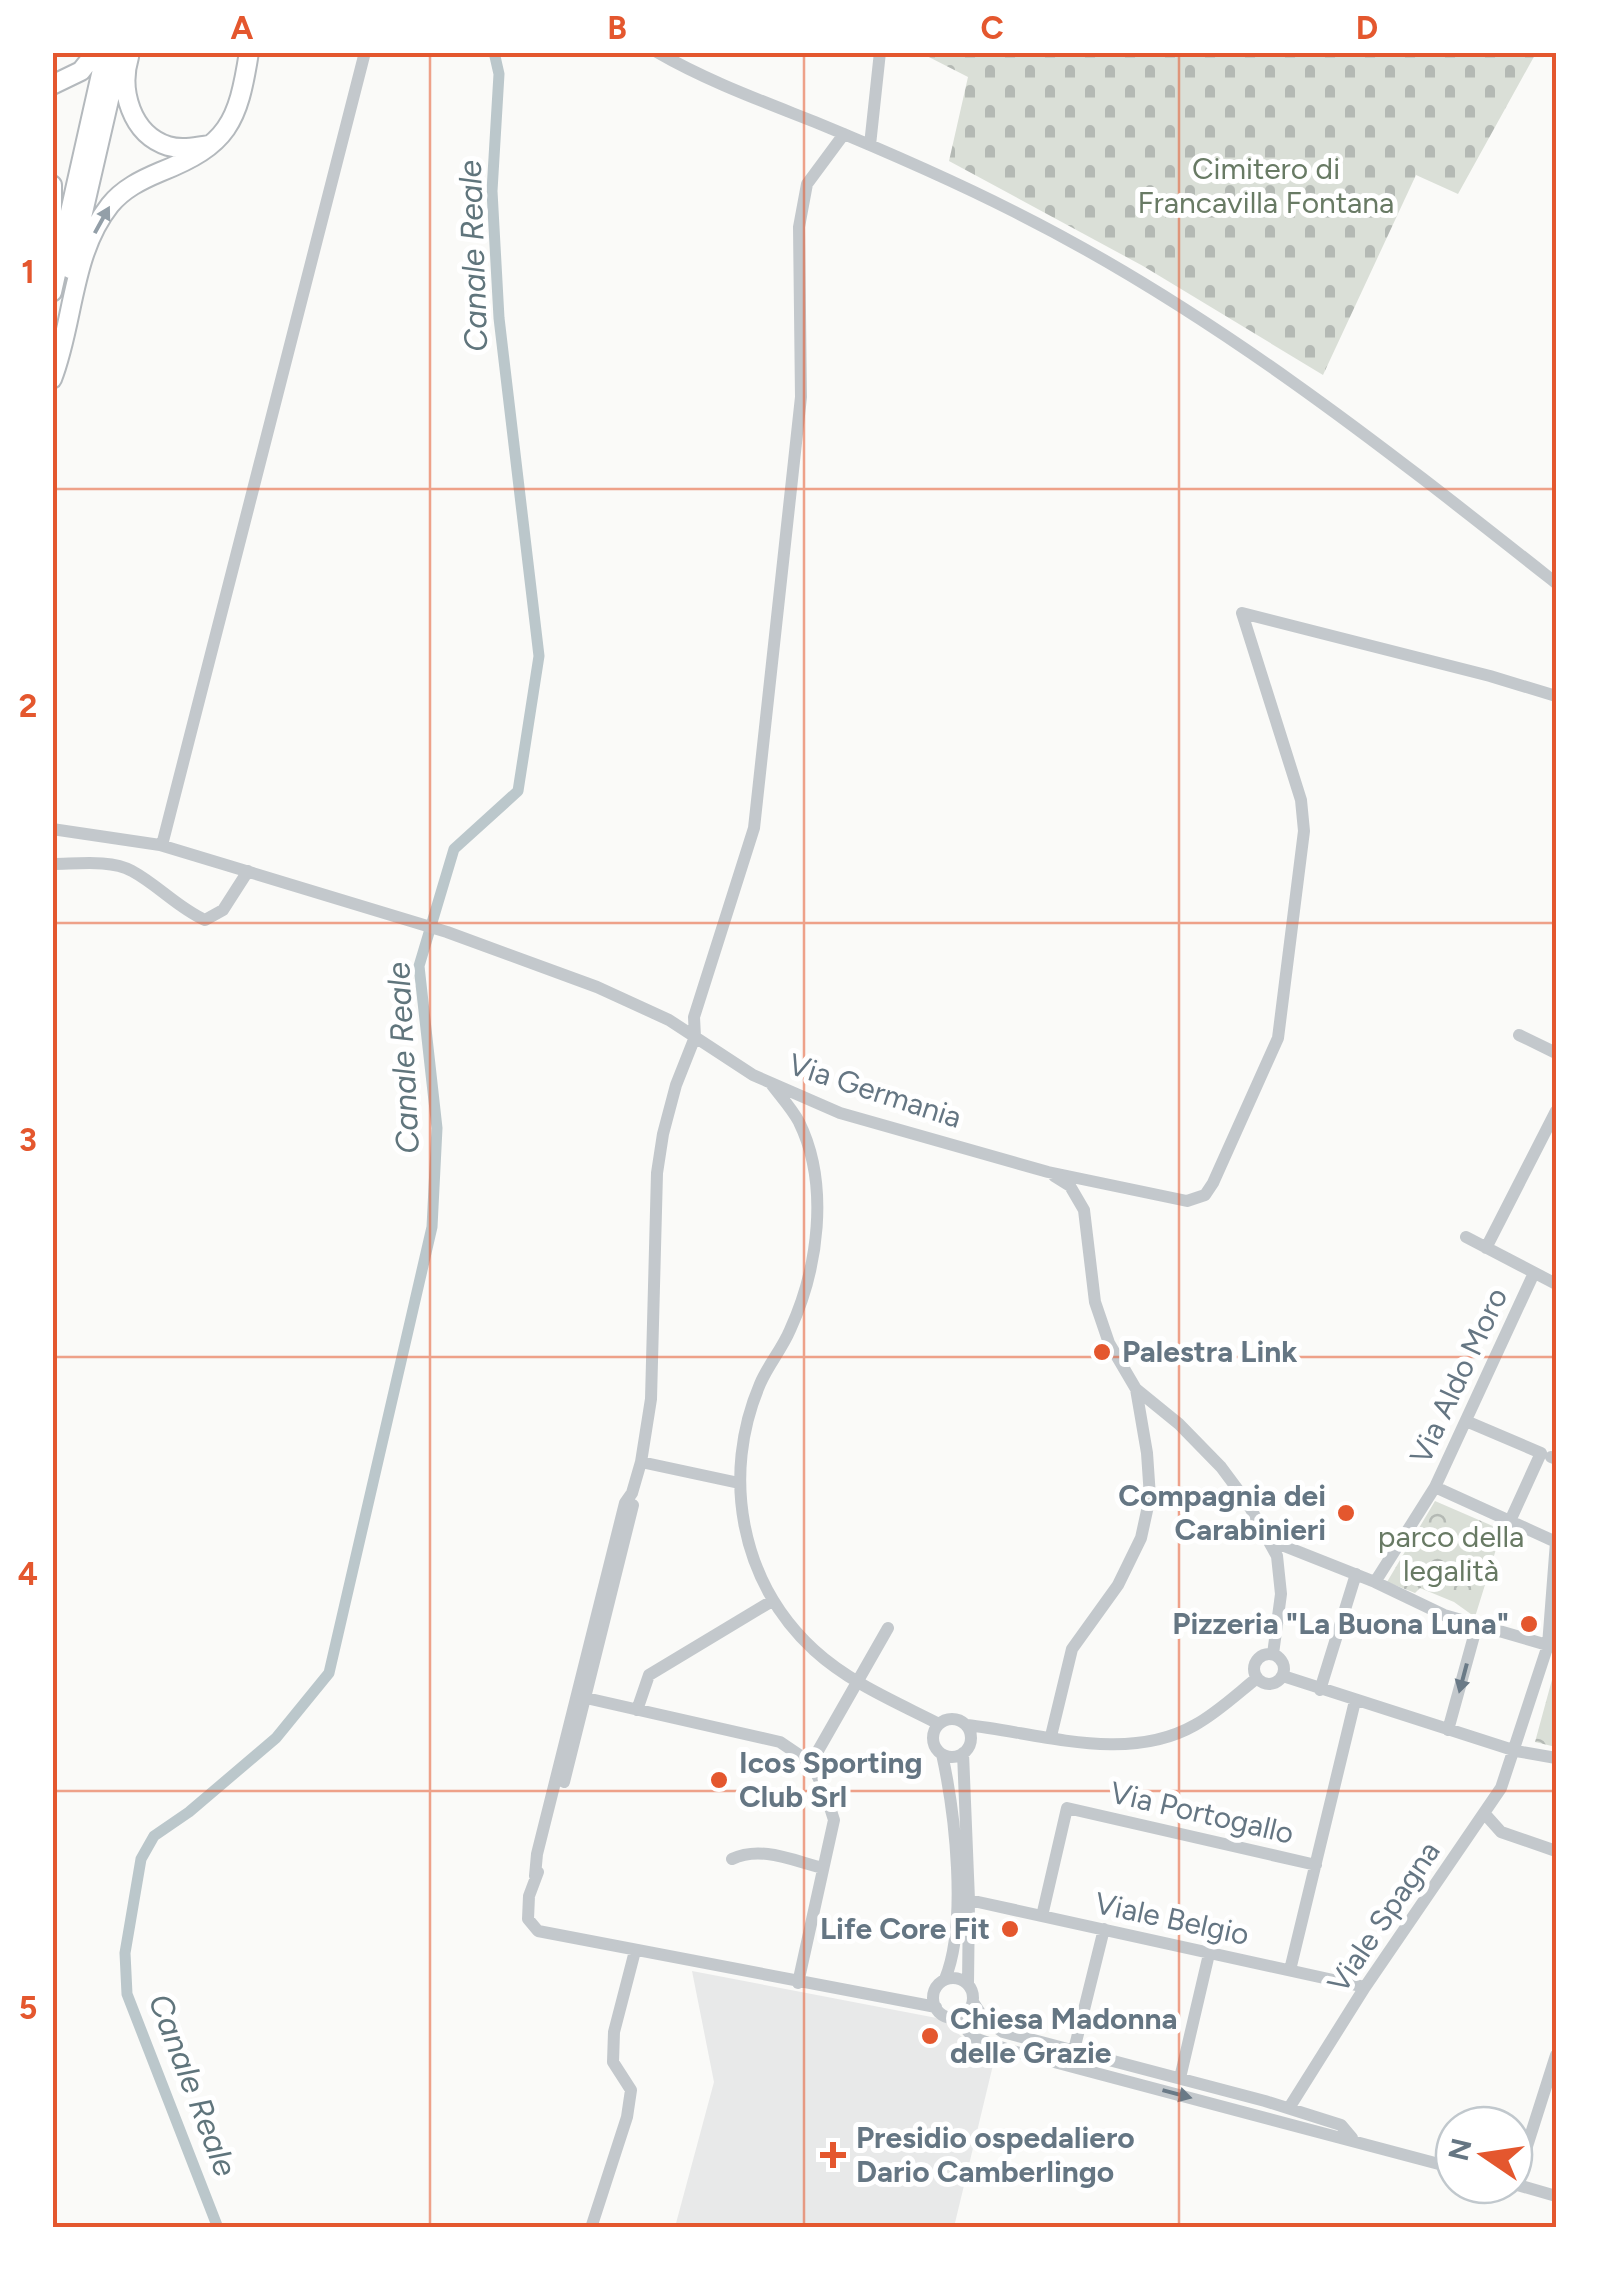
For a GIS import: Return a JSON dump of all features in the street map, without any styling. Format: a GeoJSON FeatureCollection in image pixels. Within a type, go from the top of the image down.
{"type":"FeatureCollection","features":[{"type":"Feature","properties":{"kind":"highway"},"geometry":{"type":"LineString","coordinates":[[52,85],[81,72],[96,52]]}},
{"type":"Feature","properties":{"kind":"highway"},"geometry":{"type":"LineString","coordinates":[[52,292],[106,52]]}},
{"type":"Feature","properties":{"kind":"highway"},"geometry":{"type":"LineString","coordinates":[[52,358],[120,52]]}},
{"type":"Feature","properties":{"kind":"highway"},"geometry":{"type":"LineString","coordinates":[[131,52],[125,90],[131,112],[146,133],[168,146],[214,144]]}},
{"type":"Feature","properties":{"kind":"highway"},"geometry":{"type":"LineString","coordinates":[[52,379],[64,349],[83,256],[110,205],[135,182],[194,158],[214,144],[231,123],[242,96],[248,52]]}},
{"type":"Feature","properties":{"kind":"highway"},"geometry":{"type":"LineString","coordinates":[[52,185],[52,238]]}},
{"type":"Feature","properties":{"kind":"street"},"geometry":{"type":"LineString","coordinates":[[162,846],[365,52]]}},
{"type":"Feature","properties":{"kind":"street"},"geometry":{"type":"LineString","coordinates":[[656,52],[700,75],[870,145],[1016,212],[1116,266],[1320,402],[1556,583]]}},
{"type":"Feature","properties":{"kind":"street"},"geometry":{"type":"LineString","coordinates":[[870,145],[880,52]]}},
{"type":"Feature","properties":{"kind":"street"},"geometry":{"type":"LineString","coordinates":[[536,1876],[537,1854],[624,1503],[632,1492],[641,1462],[651,1399],[658,1173],[663,1134],[676,1085],[696,1037],[694,1017],[754,828],[801,397],[799,227],[807,184],[844,134]]}},
{"type":"Feature","properties":{"kind":"street","name":"Via Germania"},"geometry":{"type":"LineString","coordinates":[[52,830],[162,846],[447,932],[597,987],[669,1020],[752,1076],[840,1113],[1048,1172],[1187,1200],[1205,1195],[1272,1055],[1285,991],[1304,830],[1301,800],[1242,613],[1556,696]]}},
{"type":"Feature","properties":{"kind":"street"},"geometry":{"type":"LineString","coordinates":[[52,864],[129,868],[205,920],[223,910],[248,871]]}},
{"type":"Feature","properties":{"kind":"street"},"geometry":{"type":"LineString","coordinates":[[1519,1035],[1556,1053]]}},
{"type":"Feature","properties":{"kind":"street"},"geometry":{"type":"LineString","coordinates":[[771,1083],[798,1121],[812,1159],[815,1252],[790,1332],[761,1382],[747,1424],[739,1483],[751,1556],[772,1601],[813,1650],[857,1682],[939,1724]]}},
{"type":"Feature","properties":{"kind":"street"},"geometry":{"type":"LineString","coordinates":[[1486,1248],[1556,1112]]}},
{"type":"Feature","properties":{"kind":"street"},"geometry":{"type":"LineString","coordinates":[[1048,1172],[1070,1186],[1084,1210],[1095,1302],[1109,1344],[1136,1389],[1179,1424],[1221,1467],[1248,1502],[1277,1556],[1281,1594],[1273,1654]]}},
{"type":"Feature","properties":{"kind":"street"},"geometry":{"type":"LineString","coordinates":[[1466,1236],[1556,1284]]}},
{"type":"Feature","properties":{"kind":"street","name":"Via Aldo Moro"},"geometry":{"type":"LineString","coordinates":[[1534,1273],[1435,1487],[1556,1542]]}},
{"type":"Feature","properties":{"kind":"street"},"geometry":{"type":"LineString","coordinates":[[1051,1736],[1072,1649],[1118,1585],[1140,1538],[1150,1497],[1136,1389]]}},
{"type":"Feature","properties":{"kind":"street"},"geometry":{"type":"LineString","coordinates":[[1466,1421],[1541,1453],[1510,1522]]}},
{"type":"Feature","properties":{"kind":"street"},"geometry":{"type":"LineString","coordinates":[[641,1462],[739,1483]]}},
{"type":"Feature","properties":{"kind":"street"},"geometry":{"type":"LineString","coordinates":[[1376,1582],[1435,1487]]}},
{"type":"Feature","properties":{"kind":"street"},"geometry":{"type":"LineString","coordinates":[[632,1492],[633,1506],[586,1698],[544,1862],[529,1896],[528,1920],[538,1931],[936,2008],[948,2018],[965,2014],[973,2002]]}},
{"type":"Feature","properties":{"kind":"street"},"geometry":{"type":"LineString","coordinates":[[1269,1540],[1376,1582],[1444,1616],[1552,1647]]}},
{"type":"Feature","properties":{"kind":"street","name":"Viale Spagna"},"geometry":{"type":"LineString","coordinates":[[1289,2108],[1365,1987],[1502,1788],[1552,1647],[1556,1542]]}},
{"type":"Feature","properties":{"kind":"street"},"geometry":{"type":"LineString","coordinates":[[1320,1690],[1356,1574]]}},
{"type":"Feature","properties":{"kind":"street"},"geometry":{"type":"LineString","coordinates":[[637,1710],[650,1675],[772,1601]]}},
{"type":"Feature","properties":{"kind":"street"},"geometry":{"type":"LineString","coordinates":[[1448,1730],[1477,1625]]}},
{"type":"Feature","properties":{"kind":"street"},"geometry":{"type":"LineString","coordinates":[[811,1764],[888,1628]]}},
{"type":"Feature","properties":{"kind":"street"},"geometry":{"type":"LineString","coordinates":[[1273,1654],[1284,1664],[1283,1676],[1274,1684],[1266,1684],[1257,1678],[1254,1666],[1258,1658],[1273,1654]]}},
{"type":"Feature","properties":{"kind":"street"},"geometry":{"type":"LineString","coordinates":[[1283,1676],[1516,1751],[1556,1758]]}},
{"type":"Feature","properties":{"kind":"street"},"geometry":{"type":"LineString","coordinates":[[936,2008],[933,1994],[955,1956],[956,1891],[954,1808],[942,1754],[933,1737],[939,1724],[955,1718],[966,1725],[1104,1746],[1166,1738],[1196,1725],[1257,1678]]}},
{"type":"Feature","properties":{"kind":"street"},"geometry":{"type":"LineString","coordinates":[[586,1698],[780,1742],[811,1764],[834,1820],[798,1983]]}},
{"type":"Feature","properties":{"kind":"street"},"geometry":{"type":"LineString","coordinates":[[1290,1970],[1355,1701]]}},
{"type":"Feature","properties":{"kind":"street"},"geometry":{"type":"LineString","coordinates":[[966,1725],[972,1738],[964,1753],[968,1983],[973,2002],[984,2019],[1003,2032],[1341,2125],[1354,2140]]}},
{"type":"Feature","properties":{"kind":"street"},"geometry":{"type":"LineString","coordinates":[[942,1754],[952,1757],[964,1753]]}},
{"type":"Feature","properties":{"kind":"street","name":"Via Portogallo"},"geometry":{"type":"LineString","coordinates":[[1042,1916],[1068,1808],[1316,1865]]}},
{"type":"Feature","properties":{"kind":"street"},"geometry":{"type":"LineString","coordinates":[[1484,1814],[1501,1832],[1556,1851]]}},
{"type":"Feature","properties":{"kind":"street"},"geometry":{"type":"LineString","coordinates":[[732,1858],[763,1852],[823,1868]]}},
{"type":"Feature","properties":{"kind":"street","name":"Viale Belgio"},"geometry":{"type":"LineString","coordinates":[[969,1900],[1365,1987]]}},
{"type":"Feature","properties":{"kind":"street"},"geometry":{"type":"LineString","coordinates":[[1074,2050],[1104,1930]]}},
{"type":"Feature","properties":{"kind":"street"},"geometry":{"type":"LineString","coordinates":[[591,2228],[627,2116],[631,2090],[613,2062],[614,2032],[635,1951]]}},
{"type":"Feature","properties":{"kind":"street"},"geometry":{"type":"LineString","coordinates":[[1180,2078],[1209,1954]]}},
{"type":"Feature","properties":{"kind":"street"},"geometry":{"type":"LineString","coordinates":[[945,1979],[954,1977],[968,1983]]}},
{"type":"Feature","properties":{"kind":"street"},"geometry":{"type":"LineString","coordinates":[[956,2018],[974,2038],[1009,2050],[1434,2162]]}},
{"type":"Feature","properties":{"kind":"street"},"geometry":{"type":"LineString","coordinates":[[1534,2123],[1556,2055]]}},
{"type":"Feature","properties":{"kind":"shaded area","name":"Presidio ospedaliero Dario Camberlingo"},"geometry":{"type":"Polygon","coordinates":[[[692,1971],[942,2019],[993,2065],[954,2227],[675,2227],[714,2082],[692,1971]]]}},
{"type":"Feature","properties":{"kind":"green space","name":"Cimitero di Francavilla Fontana"},"geometry":{"type":"Polygon","coordinates":[[[1536,52],[1458,194],[1416,175],[1323,375],[1143,266],[949,161],[968,77],[921,53],[1536,52]]]}},
{"type":"Feature","properties":{"kind":"green space","name":"parco della legalità"},"geometry":{"type":"Polygon","coordinates":[[[1435,1501],[1502,1530],[1475,1617],[1454,1602],[1420,1588],[1415,1593],[1387,1582],[1435,1501]]]}},
{"type":"Feature","properties":{"kind":"green space"},"geometry":{"type":"Polygon","coordinates":[[[1556,1665],[1556,1747],[1535,1742],[1556,1665]]]}},
{"type":"Feature","properties":{"kind":"waterway","name":"Canale Reale"},"geometry":{"type":"LineString","coordinates":[[218,2228],[127,1994],[125,1953],[141,1859],[154,1836],[189,1812],[276,1738],[329,1673],[432,1227],[437,1128],[419,966],[454,849],[518,791],[539,656],[499,318],[492,191],[499,74],[494,52]]}},
{"type":"Feature","properties":{"kind":"place","name":"Palestra Link"},"geometry":{"type":"Point","coordinates":[1102,1352]}},
{"type":"Feature","properties":{"kind":"place","name":"Compagnia dei Carabinieri"},"geometry":{"type":"Point","coordinates":[1346,1513]}},
{"type":"Feature","properties":{"kind":"place","name":"Pizzeria \"La Buona Luna\""},"geometry":{"type":"Point","coordinates":[1529,1624]}},
{"type":"Feature","properties":{"kind":"place","name":"Icos Sporting Club Srl"},"geometry":{"type":"Point","coordinates":[719,1780]}},
{"type":"Feature","properties":{"kind":"place","name":"Life Core Fit"},"geometry":{"type":"Point","coordinates":[1010,1929]}},
{"type":"Feature","properties":{"kind":"place","name":"Chiesa Madonna delle Grazie"},"geometry":{"type":"Point","coordinates":[930,2036]}},
{"type":"Feature","properties":{"kind":"place","name":"Presidio ospedaliero Dario Camberlingo"},"geometry":{"type":"Point","coordinates":[833,2155]}}]}
